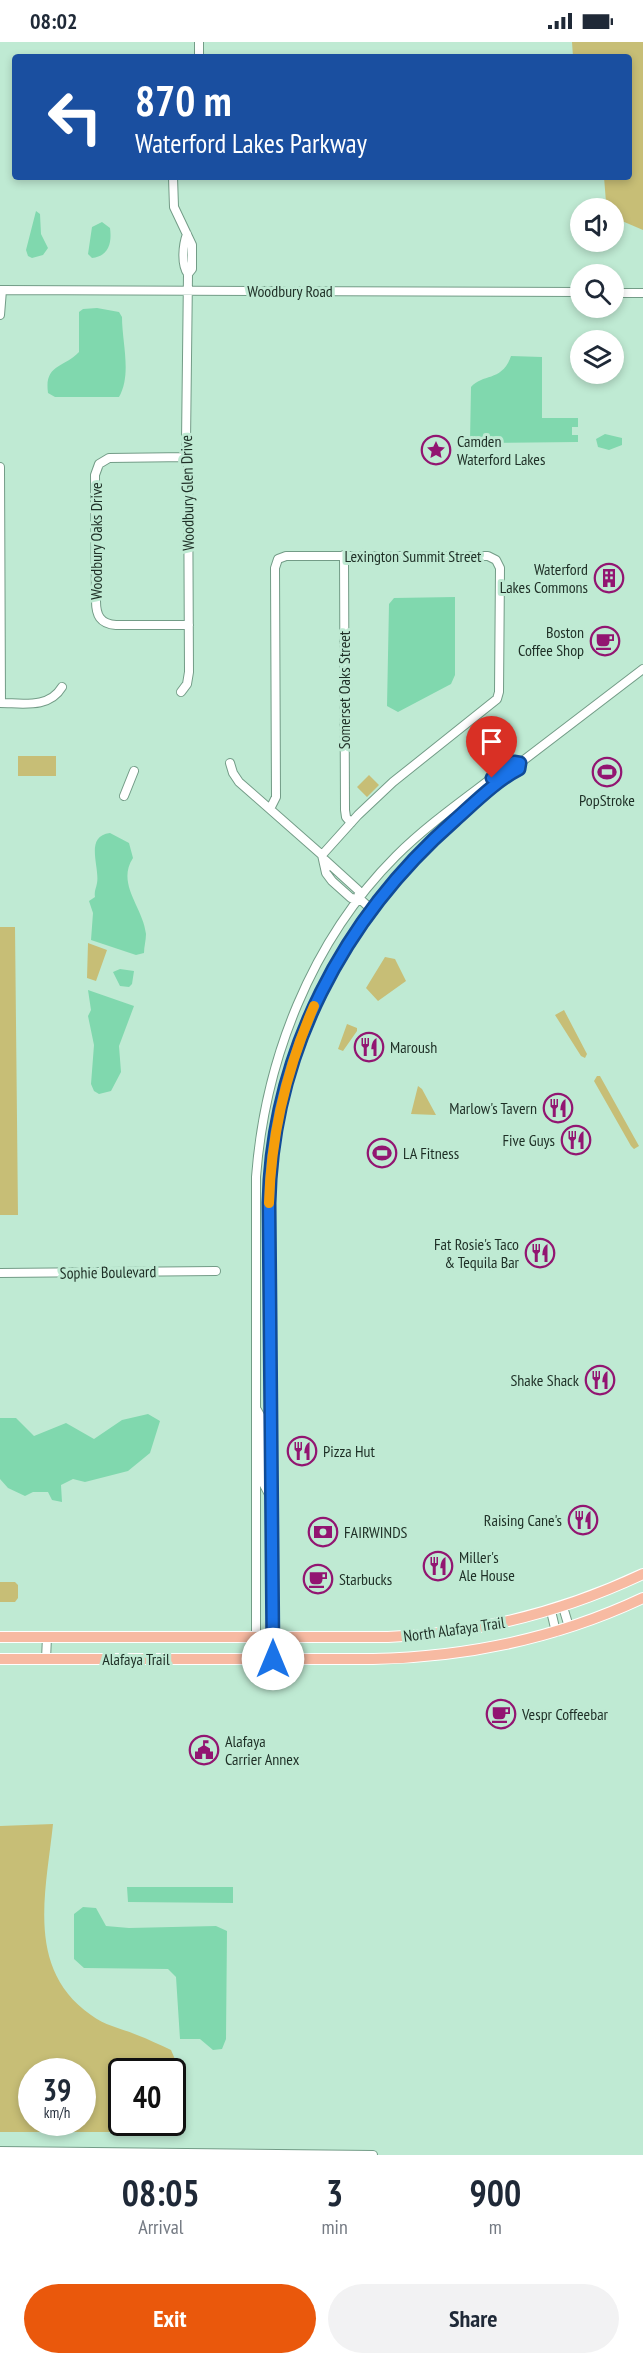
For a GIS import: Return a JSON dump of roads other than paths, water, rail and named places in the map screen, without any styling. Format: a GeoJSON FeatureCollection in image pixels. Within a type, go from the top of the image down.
{"type":"FeatureCollection","features":[{"type":"Feature","properties":{"kind":"main road","name":"North Alafaya Trail"},"geometry":{"type":"LineString","coordinates":[[257,1637],[430,1635],[496,1625],[563,1607],[643,1574]]}},
{"type":"Feature","properties":{"kind":"main road","name":"North Alafaya Trail"},"geometry":{"type":"LineString","coordinates":[[273,1659],[425,1657],[500,1647],[569,1628],[643,1598]]}},
{"type":"Feature","properties":{"kind":"main road","name":"Alafaya Trail"},"geometry":{"type":"LineString","coordinates":[[0,1637],[257,1637]]}},
{"type":"Feature","properties":{"kind":"main road","name":"Alafaya Trail"},"geometry":{"type":"LineString","coordinates":[[0,1659],[273,1659]]}},
{"type":"Feature","properties":{"kind":"street","name":"Woodbury Glen Drive"},"geometry":{"type":"LineString","coordinates":[[173,180],[174,207],[192,245],[192,269],[188,274],[187,291],[188,678],[181,692]]}},
{"type":"Feature","properties":{"kind":"street","name":"Woodbury Road"},"geometry":{"type":"LineString","coordinates":[[1,290],[570,292]]}},
{"type":"Feature","properties":{"kind":"street"},"geometry":{"type":"LineString","coordinates":[[0,315],[1,290]]}},
{"type":"Feature","properties":{"kind":"street"},"geometry":{"type":"LineString","coordinates":[[624,293],[643,293]]}},
{"type":"Feature","properties":{"kind":"street","name":"Woodbury Oaks Drive"},"geometry":{"type":"LineString","coordinates":[[188,457],[109,458],[99,464],[95,475],[98,617],[106,623],[116,625],[189,625]]}},
{"type":"Feature","properties":{"kind":"street"},"geometry":{"type":"LineString","coordinates":[[0,467],[0,703],[46,702],[62,687]]}},
{"type":"Feature","properties":{"kind":"street","name":"Lexington Summit Street"},"geometry":{"type":"LineString","coordinates":[[270,809],[276,797],[276,564],[278,559],[286,556],[344,555],[488,556],[496,560],[500,568],[499,692],[497,699],[400,775],[351,824],[323,857]]}},
{"type":"Feature","properties":{"kind":"street","name":"Somerset Oaks Street"},"geometry":{"type":"LineString","coordinates":[[344,555],[345,810],[351,824]]}},
{"type":"Feature","properties":{"kind":"street"},"geometry":{"type":"LineString","coordinates":[[273,1659],[269,1196],[274,1141],[287,1080],[305,1028],[342,953],[372,909],[427,846],[465,811],[519,769],[520,763],[643,669]]}},
{"type":"Feature","properties":{"kind":"street"},"geometry":{"type":"LineString","coordinates":[[230,763],[236,778],[323,857],[326,873],[332,881],[351,898],[360,899],[372,909]]}},
{"type":"Feature","properties":{"kind":"street"},"geometry":{"type":"LineString","coordinates":[[256,1659],[256,1177],[264,1114],[273,1076],[286,1035],[304,991],[327,949],[360,899],[390,862],[411,842],[510,764],[520,763]]}},
{"type":"Feature","properties":{"kind":"street"},"geometry":{"type":"LineString","coordinates":[[124,796],[134,771]]}},
{"type":"Feature","properties":{"kind":"street"},"geometry":{"type":"LineString","coordinates":[[273,1076],[287,1080]]}},
{"type":"Feature","properties":{"kind":"street","name":"Sophie Boulevard"},"geometry":{"type":"LineString","coordinates":[[0,1273],[216,1271]]}},
{"type":"Feature","properties":{"kind":"street"},"geometry":{"type":"LineString","coordinates":[[256,1407],[262,1419],[262,1481],[271,1498]]}},
{"type":"Feature","properties":{"kind":"street"},"geometry":{"type":"LineString","coordinates":[[563,1607],[569,1628]]}},
{"type":"Feature","properties":{"kind":"street"},"geometry":{"type":"LineString","coordinates":[[551,1611],[556,1632]]}},
{"type":"Feature","properties":{"kind":"street"},"geometry":{"type":"LineString","coordinates":[[46,1659],[47,1637]]}},
{"type":"Feature","properties":{"kind":"street"},"geometry":{"type":"LineString","coordinates":[[0,2151],[373,2155]]}},
{"type":"Feature","properties":{"kind":"place","name":"Camden Waterford Lakes"},"geometry":{"type":"Point","coordinates":[436,450]}},
{"type":"Feature","properties":{"kind":"place","name":"Waterford Lakes Commons"},"geometry":{"type":"Point","coordinates":[609,578]}},
{"type":"Feature","properties":{"kind":"place","name":"Boston Coffee Shop"},"geometry":{"type":"Point","coordinates":[605,641]}},
{"type":"Feature","properties":{"kind":"place","name":"PopStroke"},"geometry":{"type":"Point","coordinates":[607,772]}},
{"type":"Feature","properties":{"kind":"place","name":"Maroush"},"geometry":{"type":"Point","coordinates":[369,1047]}},
{"type":"Feature","properties":{"kind":"place","name":"Marlow's Tavern"},"geometry":{"type":"Point","coordinates":[558,1108]}},
{"type":"Feature","properties":{"kind":"place","name":"Five Guys"},"geometry":{"type":"Point","coordinates":[576,1140]}},
{"type":"Feature","properties":{"kind":"place","name":"LA Fitness"},"geometry":{"type":"Point","coordinates":[382,1153]}},
{"type":"Feature","properties":{"kind":"place","name":"Fat Rosie's Taco & Tequila Bar"},"geometry":{"type":"Point","coordinates":[540,1253]}},
{"type":"Feature","properties":{"kind":"place","name":"Shake Shack"},"geometry":{"type":"Point","coordinates":[600,1380]}},
{"type":"Feature","properties":{"kind":"place","name":"Pizza Hut"},"geometry":{"type":"Point","coordinates":[302,1451]}},
{"type":"Feature","properties":{"kind":"place","name":"Raising Cane's"},"geometry":{"type":"Point","coordinates":[583,1520]}},
{"type":"Feature","properties":{"kind":"place","name":"FAIRWINDS"},"geometry":{"type":"Point","coordinates":[323,1532]}},
{"type":"Feature","properties":{"kind":"place","name":"Miller's Ale House"},"geometry":{"type":"Point","coordinates":[438,1566]}},
{"type":"Feature","properties":{"kind":"place","name":"Starbucks"},"geometry":{"type":"Point","coordinates":[318,1579]}},
{"type":"Feature","properties":{"kind":"place","name":"Vespr Coffeebar"},"geometry":{"type":"Point","coordinates":[501,1714]}},
{"type":"Feature","properties":{"kind":"place","name":"Alafaya Carrier Annex"},"geometry":{"type":"Point","coordinates":[204,1750]}}]}
